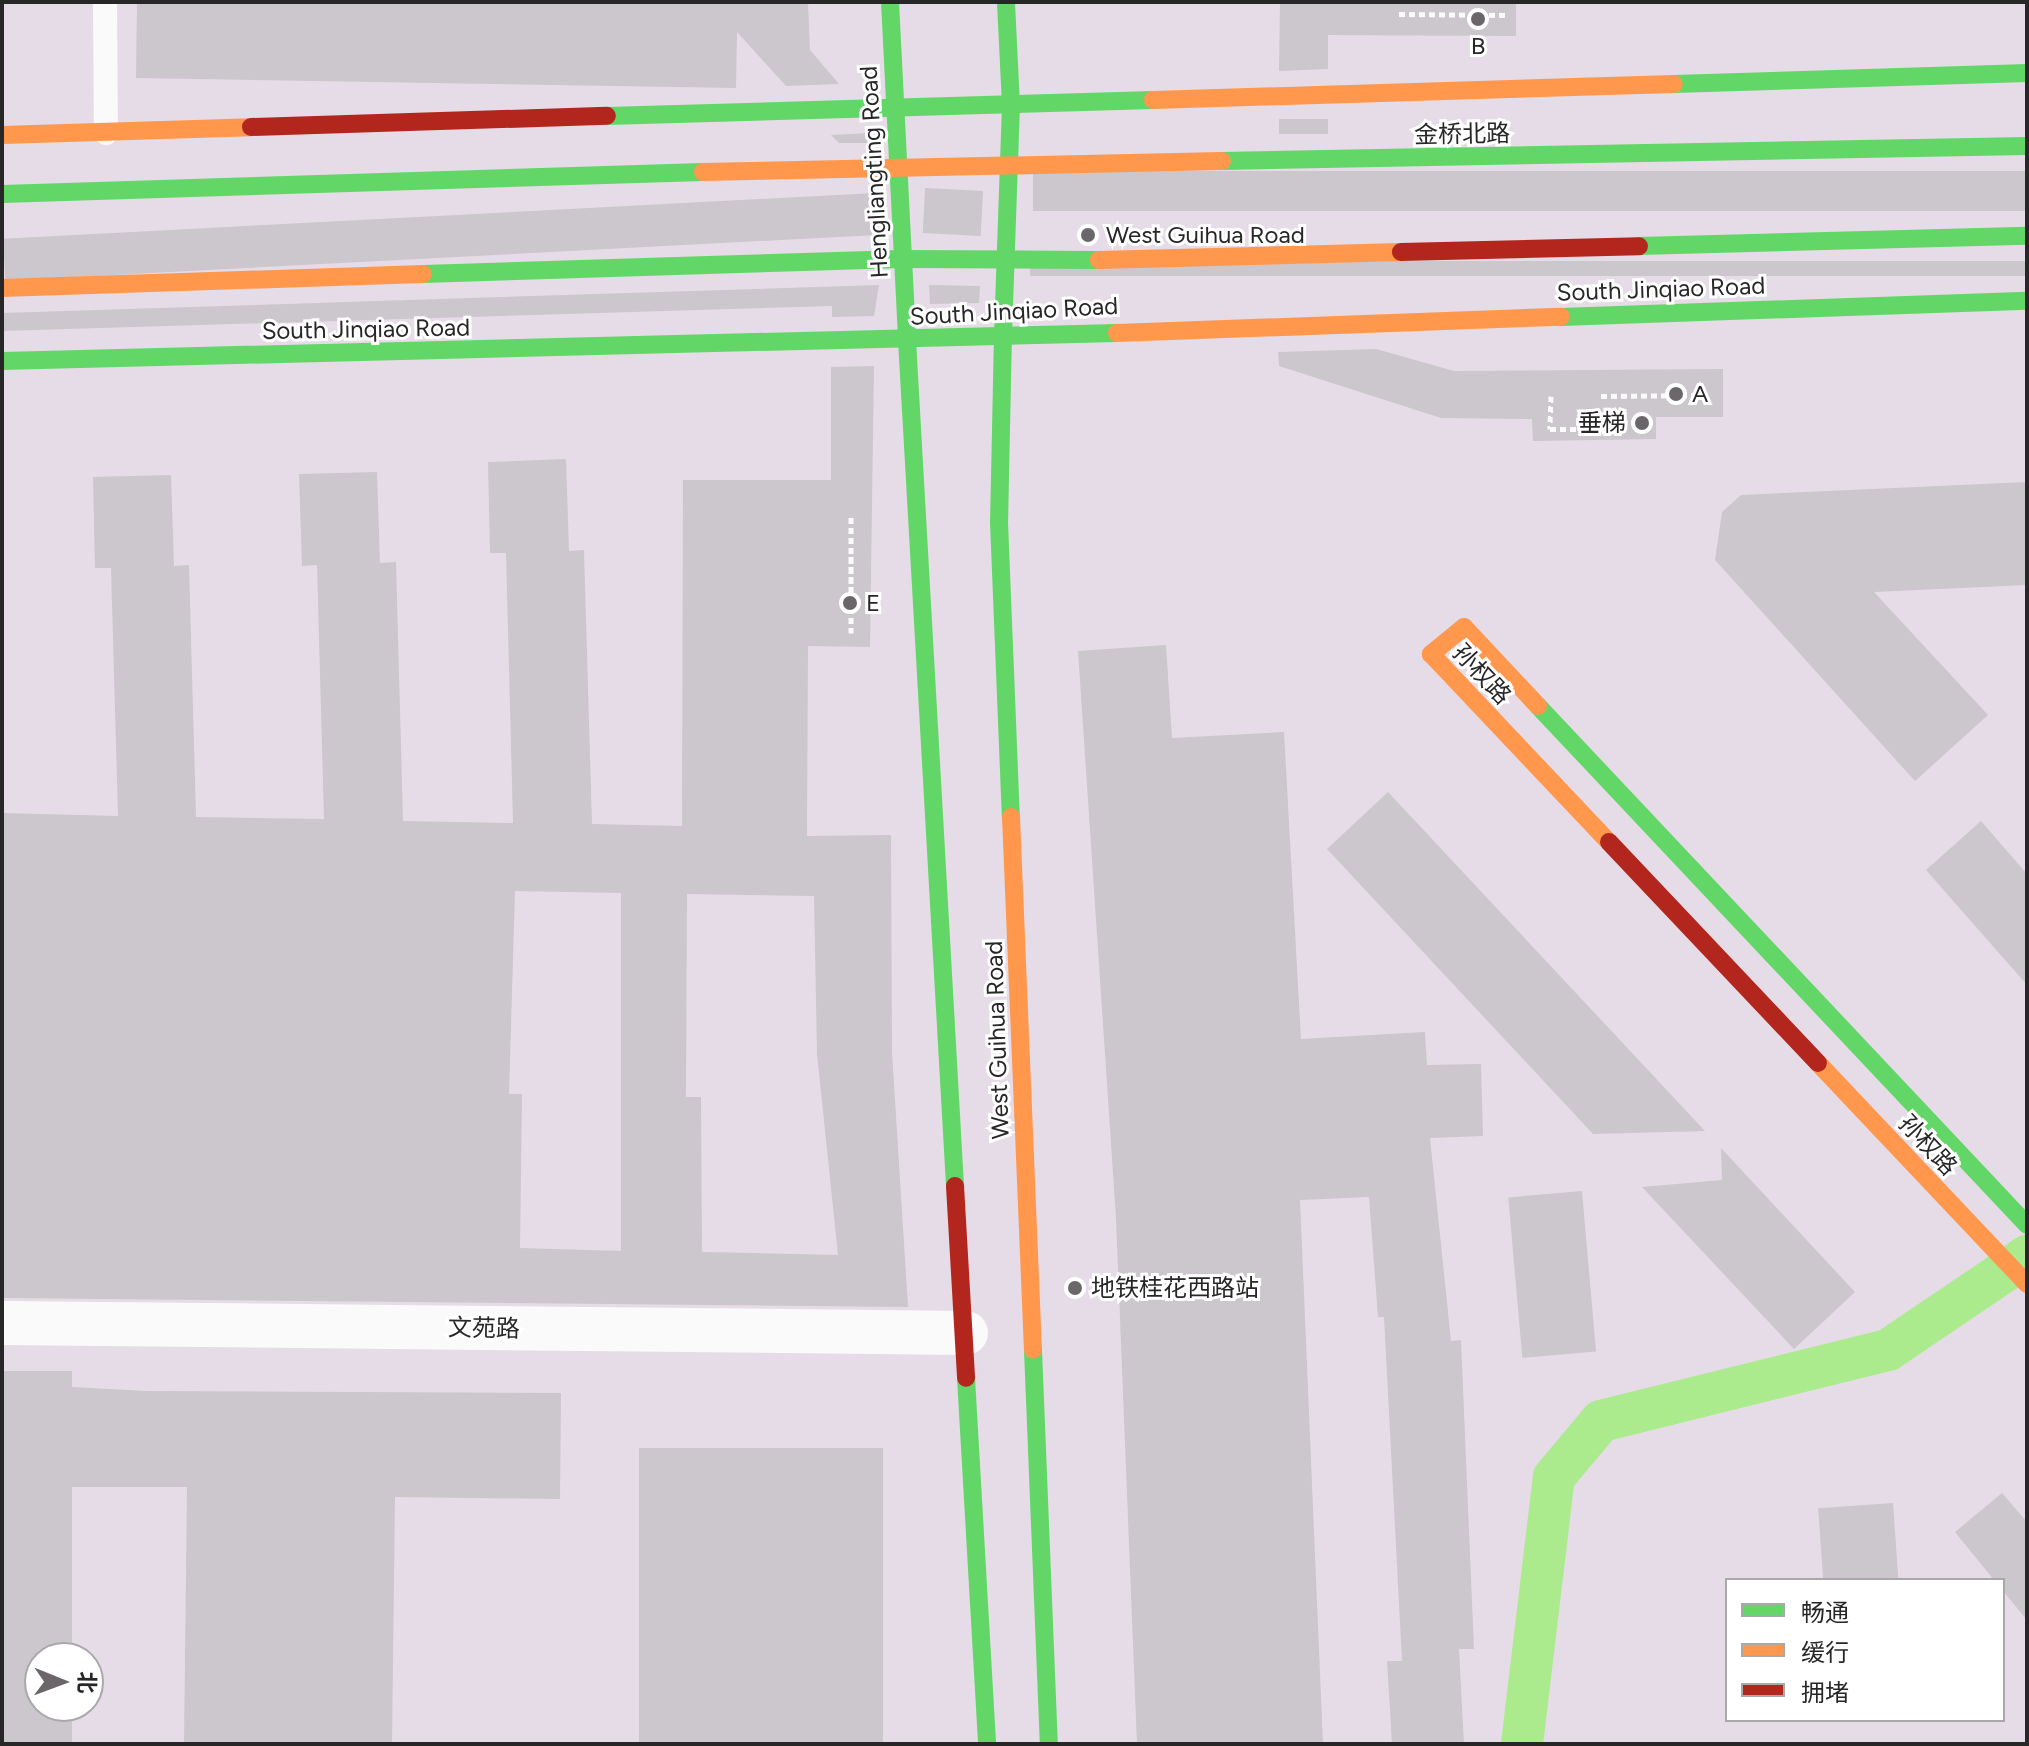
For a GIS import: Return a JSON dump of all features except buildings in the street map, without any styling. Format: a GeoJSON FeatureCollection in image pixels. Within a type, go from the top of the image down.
{"type":"FeatureCollection","features":[{"type":"Feature","properties":{"kind":"main road","name":"Hengliangting Road"},"geometry":{"type":"LineString","coordinates":[[890,2],[907,340]]}},
{"type":"Feature","properties":{"kind":"main road"},"geometry":{"type":"LineString","coordinates":[[1003,334],[1008,262],[1011,105],[1006,2]]}},
{"type":"Feature","properties":{"kind":"main road","name":"金桥北路"},"geometry":{"type":"LineString","coordinates":[[1011,105],[2027,73]]}},
{"type":"Feature","properties":{"kind":"main road"},"geometry":{"type":"LineString","coordinates":[[2,135],[1011,105]]}},
{"type":"Feature","properties":{"kind":"main road","name":"金桥北路"},"geometry":{"type":"LineString","coordinates":[[897,170],[2027,146]]}},
{"type":"Feature","properties":{"kind":"main road"},"geometry":{"type":"LineString","coordinates":[[2,194],[897,170]]}},
{"type":"Feature","properties":{"kind":"main road"},"geometry":{"type":"LineString","coordinates":[[2,288],[902,259],[1008,262],[2027,236]]}},
{"type":"Feature","properties":{"kind":"main road","name":"South Jinqiao Road"},"geometry":{"type":"LineString","coordinates":[[2,361],[907,340],[1003,334],[2027,301]]}},
{"type":"Feature","properties":{"kind":"main road","name":"West Guihua Road"},"geometry":{"type":"LineString","coordinates":[[1003,334],[999,522],[1049,1744]]}},
{"type":"Feature","properties":{"kind":"main road","name":"West Guihua Road"},"geometry":{"type":"LineString","coordinates":[[907,340],[966,1333],[987,1744]]}},
{"type":"Feature","properties":{"kind":"main road","name":"孙权路"},"geometry":{"type":"LineString","coordinates":[[2027,1225],[1464,627],[1431,654],[2027,1284]]}},
{"type":"Feature","properties":{"kind":"street","name":"文苑路"},"geometry":{"type":"LineString","coordinates":[[2,1323],[966,1333]]}},
{"type":"Feature","properties":{"kind":"lane"},"geometry":{"type":"LineString","coordinates":[[105,2],[106,133]]}},
{"type":"Feature","properties":{"kind":"path"},"geometry":{"type":"LineString","coordinates":[[1399,14],[1507,15]]}},
{"type":"Feature","properties":{"kind":"path"},"geometry":{"type":"LineString","coordinates":[[1601,396],[1707,395]]}},
{"type":"Feature","properties":{"kind":"path"},"geometry":{"type":"LineString","coordinates":[[1551,396],[1550,429],[1629,429]]}},
{"type":"Feature","properties":{"kind":"path"},"geometry":{"type":"LineString","coordinates":[[851,515],[851,633]]}},
{"type":"Feature","properties":{"kind":"waterway"},"geometry":{"type":"LineString","coordinates":[[1522,1744],[1554,1477],[1601,1421],[1888,1350],[2027,1256]]}},
{"type":"Feature","properties":{"kind":"traffic: fast"},"geometry":{"type":"LineString","coordinates":[[890,2],[907,340]]}},
{"type":"Feature","properties":{"kind":"traffic: fast"},"geometry":{"type":"LineString","coordinates":[[1003,334],[1011,105],[1006,2]]}},
{"type":"Feature","properties":{"kind":"traffic: fast"},"geometry":{"type":"LineString","coordinates":[[1674,84],[2027,73]]}},
{"type":"Feature","properties":{"kind":"traffic: fast"},"geometry":{"type":"LineString","coordinates":[[607,116],[1153,100]]}},
{"type":"Feature","properties":{"kind":"traffic: fast"},"geometry":{"type":"LineString","coordinates":[[1222,161],[2027,146]]}},
{"type":"Feature","properties":{"kind":"traffic: fast"},"geometry":{"type":"LineString","coordinates":[[2,194],[703,172]]}},
{"type":"Feature","properties":{"kind":"traffic: fast"},"geometry":{"type":"LineString","coordinates":[[1639,246],[2027,236]]}},
{"type":"Feature","properties":{"kind":"traffic: fast"},"geometry":{"type":"LineString","coordinates":[[423,274],[902,259],[1099,260]]}},
{"type":"Feature","properties":{"kind":"traffic: fast"},"geometry":{"type":"LineString","coordinates":[[1561,317],[2027,301]]}},
{"type":"Feature","properties":{"kind":"traffic: fast"},"geometry":{"type":"LineString","coordinates":[[2,361],[1117,333]]}},
{"type":"Feature","properties":{"kind":"traffic: fast"},"geometry":{"type":"LineString","coordinates":[[1003,334],[999,522],[1011,817]]}},
{"type":"Feature","properties":{"kind":"traffic: fast"},"geometry":{"type":"LineString","coordinates":[[907,340],[955,1186]]}},
{"type":"Feature","properties":{"kind":"traffic: fast"},"geometry":{"type":"LineString","coordinates":[[1538,706],[2027,1225]]}},
{"type":"Feature","properties":{"kind":"traffic: fast"},"geometry":{"type":"LineString","coordinates":[[1033,1350],[1049,1744]]}},
{"type":"Feature","properties":{"kind":"traffic: fast"},"geometry":{"type":"LineString","coordinates":[[966,1378],[987,1744]]}},
{"type":"Feature","properties":{"kind":"traffic: slow"},"geometry":{"type":"LineString","coordinates":[[1153,100],[1674,84]]}},
{"type":"Feature","properties":{"kind":"traffic: slow"},"geometry":{"type":"LineString","coordinates":[[2,135],[251,127]]}},
{"type":"Feature","properties":{"kind":"traffic: slow"},"geometry":{"type":"LineString","coordinates":[[703,172],[1222,161]]}},
{"type":"Feature","properties":{"kind":"traffic: slow"},"geometry":{"type":"LineString","coordinates":[[1099,260],[1401,252]]}},
{"type":"Feature","properties":{"kind":"traffic: slow"},"geometry":{"type":"LineString","coordinates":[[2,288],[423,274]]}},
{"type":"Feature","properties":{"kind":"traffic: slow"},"geometry":{"type":"LineString","coordinates":[[1117,333],[1561,317]]}},
{"type":"Feature","properties":{"kind":"traffic: slow"},"geometry":{"type":"LineString","coordinates":[[1538,706],[1464,627],[1431,654],[1609,842]]}},
{"type":"Feature","properties":{"kind":"traffic: slow"},"geometry":{"type":"LineString","coordinates":[[1011,817],[1033,1350]]}},
{"type":"Feature","properties":{"kind":"traffic: slow"},"geometry":{"type":"LineString","coordinates":[[1818,1063],[2027,1284]]}},
{"type":"Feature","properties":{"kind":"traffic: jam"},"geometry":{"type":"LineString","coordinates":[[251,127],[607,116]]}},
{"type":"Feature","properties":{"kind":"traffic: jam"},"geometry":{"type":"LineString","coordinates":[[1401,252],[1639,246]]}},
{"type":"Feature","properties":{"kind":"traffic: jam"},"geometry":{"type":"LineString","coordinates":[[1609,842],[1818,1063]]}},
{"type":"Feature","properties":{"kind":"traffic: jam"},"geometry":{"type":"LineString","coordinates":[[955,1186],[966,1378]]}},
{"type":"Feature","properties":{"kind":"place","name":"B"},"geometry":{"type":"Point","coordinates":[1478,19]}},
{"type":"Feature","properties":{"kind":"place","name":"West Guihua Road"},"geometry":{"type":"Point","coordinates":[1088,235]}},
{"type":"Feature","properties":{"kind":"place","name":"A"},"geometry":{"type":"Point","coordinates":[1676,394]}},
{"type":"Feature","properties":{"kind":"place","name":"垂梯"},"geometry":{"type":"Point","coordinates":[1642,423]}},
{"type":"Feature","properties":{"kind":"place","name":"E"},"geometry":{"type":"Point","coordinates":[850,603]}},
{"type":"Feature","properties":{"kind":"place","name":"地铁桂花西路站"},"geometry":{"type":"Point","coordinates":[1075,1288]}}]}
